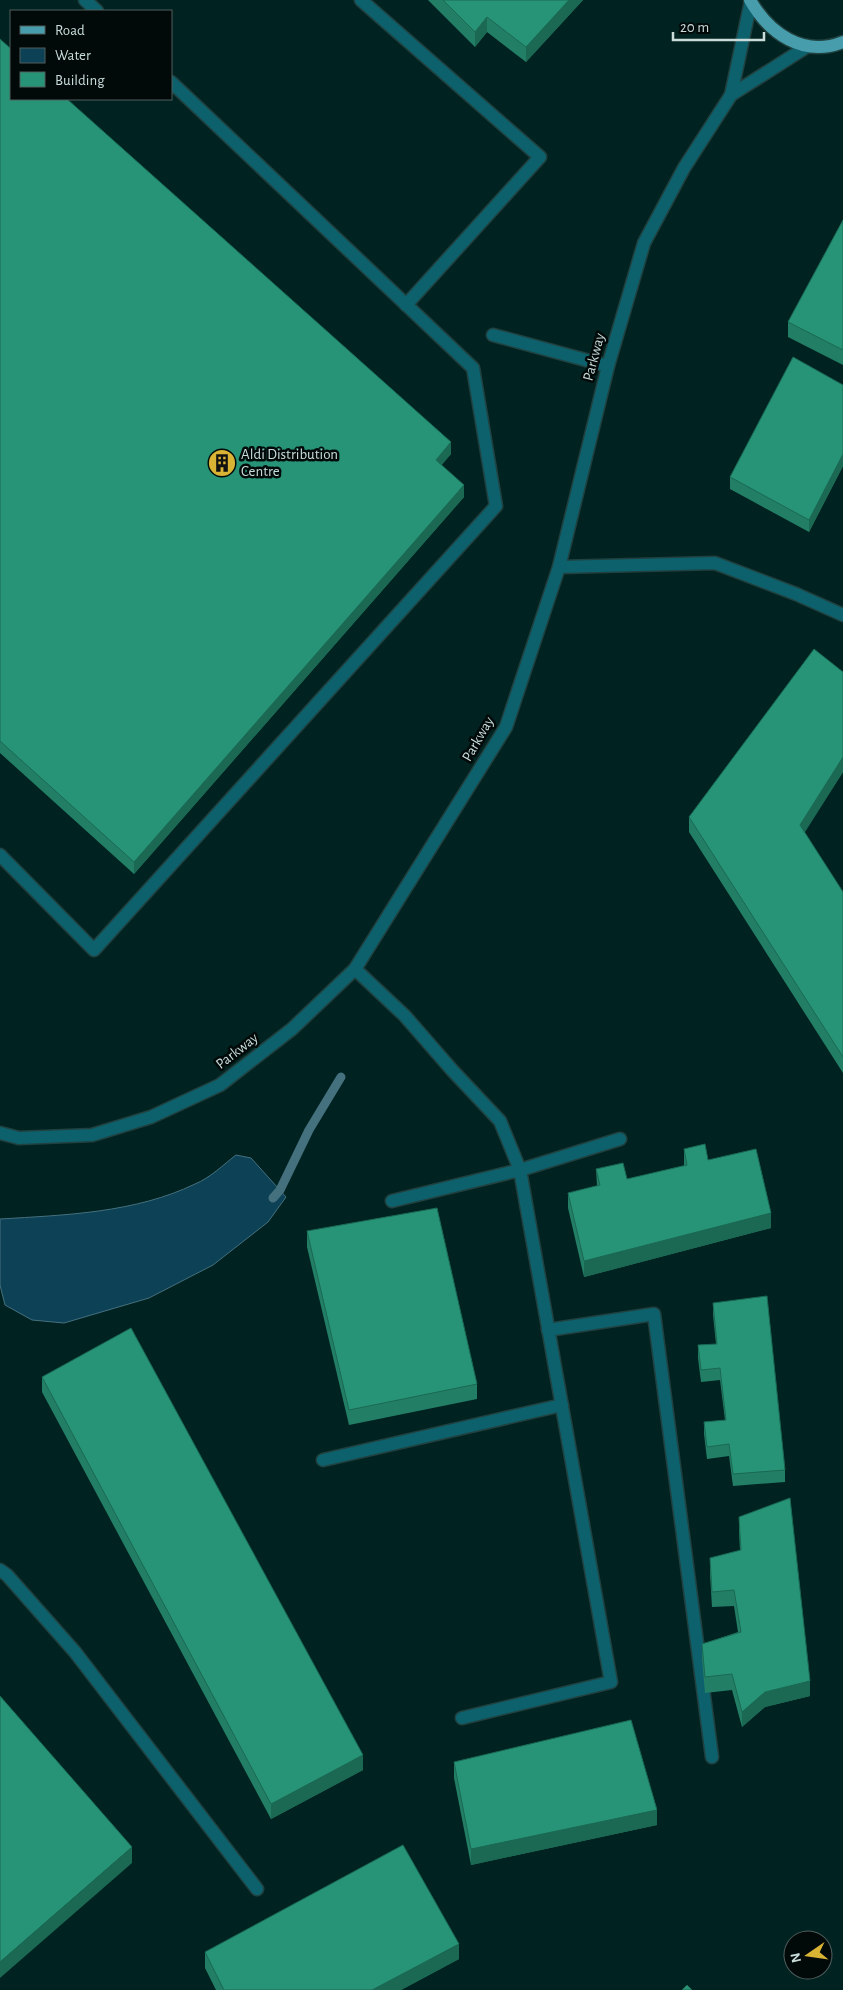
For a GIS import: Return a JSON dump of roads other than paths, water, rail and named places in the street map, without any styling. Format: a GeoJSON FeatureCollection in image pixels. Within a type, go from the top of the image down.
{"type":"FeatureCollection","features":[{"type":"Feature","properties":{"kind":"main road"},"geometry":{"type":"LineString","coordinates":[[750,0],[764,23],[785,39],[808,46],[834,46],[843,42]]}},
{"type":"Feature","properties":{"kind":"street"},"geometry":{"type":"LineString","coordinates":[[85,0],[96,10]]}},
{"type":"Feature","properties":{"kind":"street"},"geometry":{"type":"LineString","coordinates":[[361,0],[540,158],[406,304]]}},
{"type":"Feature","properties":{"kind":"street","name":"Parkway"},"geometry":{"type":"LineString","coordinates":[[0,1133],[19,1138],[92,1135],[151,1117],[203,1093],[220,1085],[292,1029],[355,969],[506,727],[559,567],[608,366],[644,242],[684,168],[731,96],[750,0]]}},
{"type":"Feature","properties":{"kind":"street","name":"Parkway"},"geometry":{"type":"LineString","coordinates":[[731,96],[808,46]]}},
{"type":"Feature","properties":{"kind":"street"},"geometry":{"type":"LineString","coordinates":[[0,854],[94,950],[496,506],[473,368],[172,83]]}},
{"type":"Feature","properties":{"kind":"street"},"geometry":{"type":"LineString","coordinates":[[493,335],[608,366]]}},
{"type":"Feature","properties":{"kind":"street"},"geometry":{"type":"LineString","coordinates":[[559,567],[715,563],[796,594],[843,615]]}},
{"type":"Feature","properties":{"kind":"street"},"geometry":{"type":"LineString","coordinates":[[355,969],[405,1016],[500,1121],[520,1170],[611,1682],[462,1718]]}},
{"type":"Feature","properties":{"kind":"street"},"geometry":{"type":"LineString","coordinates":[[392,1201],[520,1170],[620,1139]]}},
{"type":"Feature","properties":{"kind":"street"},"geometry":{"type":"LineString","coordinates":[[548,1330],[654,1314],[712,1757]]}},
{"type":"Feature","properties":{"kind":"street"},"geometry":{"type":"LineString","coordinates":[[323,1460],[562,1405]]}},
{"type":"Feature","properties":{"kind":"street"},"geometry":{"type":"LineString","coordinates":[[0,1570],[7,1575],[75,1652],[257,1888]]}},
{"type":"Feature","properties":{"kind":"water"},"geometry":{"type":"Polygon","coordinates":[[[236,1155],[251,1158],[286,1197],[268,1222],[213,1265],[149,1298],[64,1323],[32,1320],[5,1305],[0,1285],[0,1219],[99,1211],[148,1201],[172,1194],[201,1181],[236,1155]]]}},
{"type":"Feature","properties":{"kind":"waterway"},"geometry":{"type":"LineString","coordinates":[[273,1198],[280,1190],[309,1130],[341,1077]]}},
{"type":"Feature","properties":{"kind":"place","name":"Aldi Distribution Centre"},"geometry":{"type":"Point","coordinates":[222,463]}}]}
